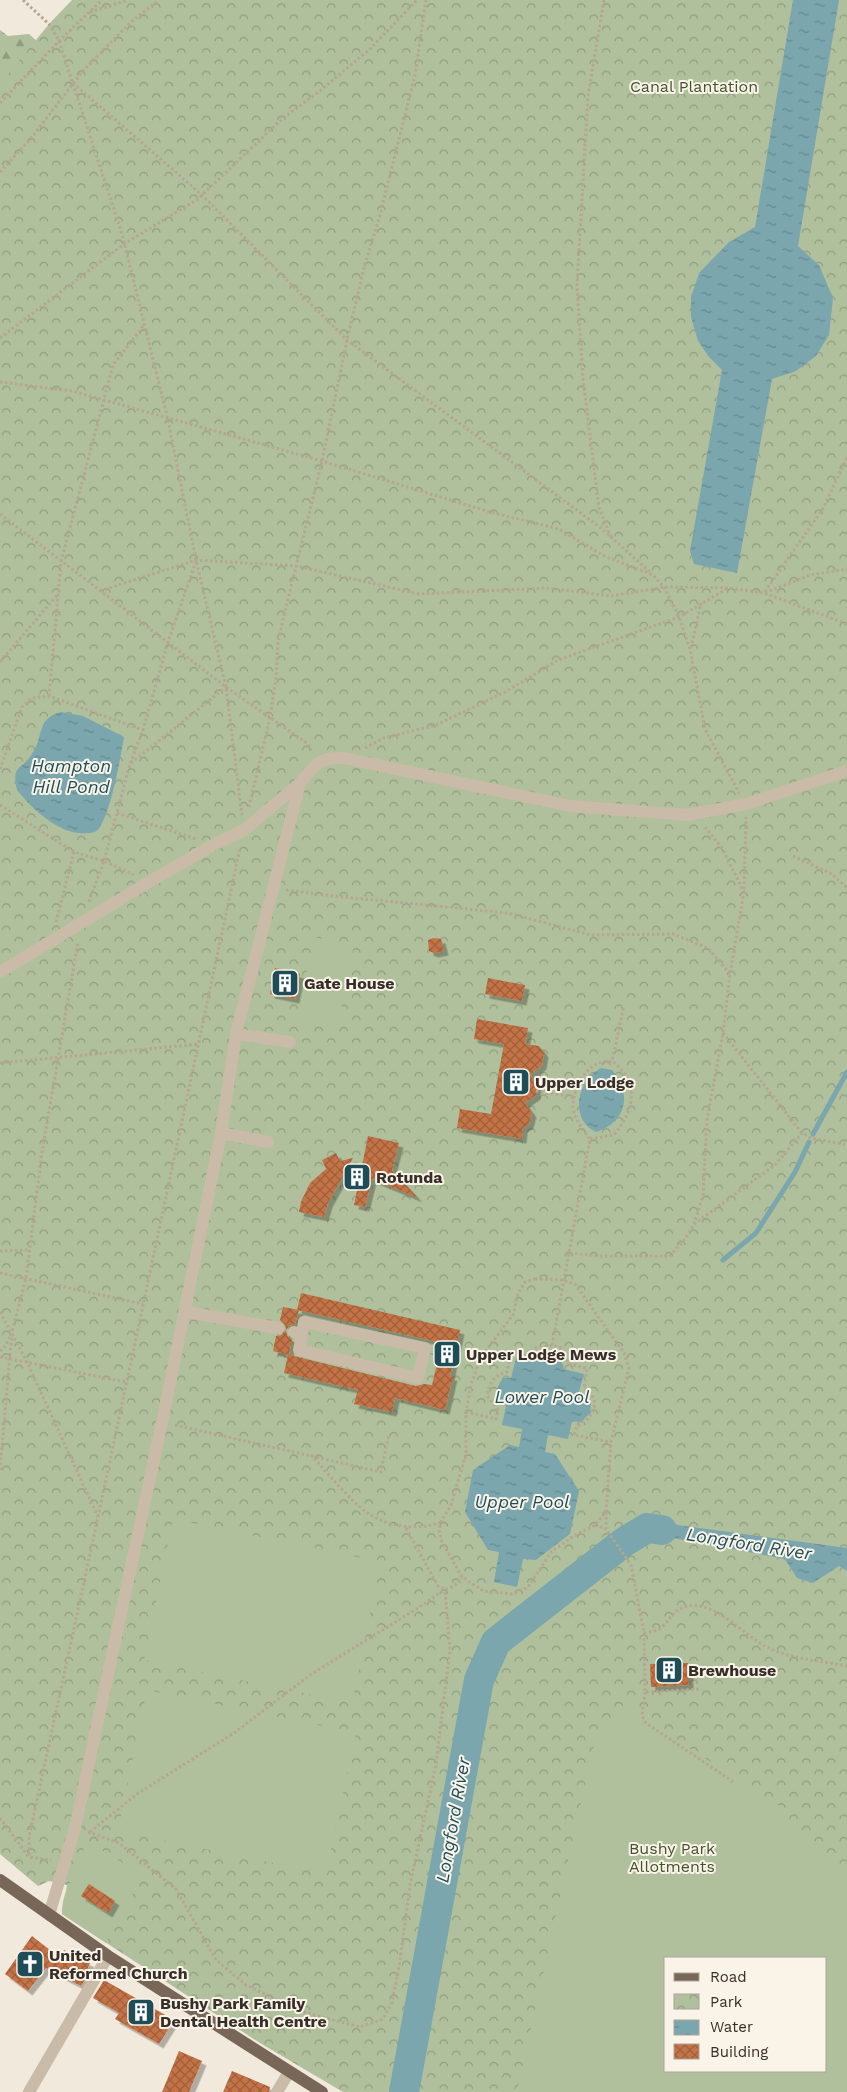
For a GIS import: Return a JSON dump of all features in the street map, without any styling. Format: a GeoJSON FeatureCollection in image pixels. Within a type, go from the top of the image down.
{"type":"FeatureCollection","features":[{"type":"Feature","properties":{"kind":"main road"},"geometry":{"type":"LineString","coordinates":[[0,1880],[108,1956],[322,2092]]}},
{"type":"Feature","properties":{"kind":"street"},"geometry":{"type":"LineString","coordinates":[[0,972],[149,882],[213,845],[244,830],[300,783],[317,763],[328,757],[344,758],[570,806],[687,815],[746,804],[847,771]]}},
{"type":"Feature","properties":{"kind":"street"},"geometry":{"type":"LineString","coordinates":[[50,1915],[75,1828],[186,1312],[221,1133],[236,1034],[300,783]]}},
{"type":"Feature","properties":{"kind":"street"},"geometry":{"type":"LineString","coordinates":[[236,1034],[290,1042]]}},
{"type":"Feature","properties":{"kind":"street"},"geometry":{"type":"LineString","coordinates":[[221,1133],[268,1142]]}},
{"type":"Feature","properties":{"kind":"street"},"geometry":{"type":"LineString","coordinates":[[186,1312],[278,1328]]}},
{"type":"Feature","properties":{"kind":"street"},"geometry":{"type":"LineString","coordinates":[[304,1322],[425,1348],[418,1378],[299,1350],[298,1333],[304,1322]]}},
{"type":"Feature","properties":{"kind":"street"},"geometry":{"type":"LineString","coordinates":[[29,2092],[108,1956]]}},
{"type":"Feature","properties":{"kind":"street"},"geometry":{"type":"LineString","coordinates":[[277,2092],[289,2072]]}},
{"type":"Feature","properties":{"kind":"path"},"geometry":{"type":"LineString","coordinates":[[23,0],[49,24],[59,41],[124,244],[168,420],[196,560],[226,687],[244,830]]}},
{"type":"Feature","properties":{"kind":"path"},"geometry":{"type":"LineString","coordinates":[[0,103],[59,41],[102,0]]}},
{"type":"Feature","properties":{"kind":"path"},"geometry":{"type":"LineString","coordinates":[[90,12],[128,0]]}},
{"type":"Feature","properties":{"kind":"path"},"geometry":{"type":"LineString","coordinates":[[0,172],[32,137],[73,83],[131,22],[159,0]]}},
{"type":"Feature","properties":{"kind":"path"},"geometry":{"type":"LineString","coordinates":[[0,338],[124,244],[202,195],[282,118],[321,90],[370,49],[417,0]]}},
{"type":"Feature","properties":{"kind":"path"},"geometry":{"type":"LineString","coordinates":[[28,1857],[29,1837],[244,830],[270,717],[276,679],[278,642],[322,461],[365,264],[380,215],[415,75],[426,0]]}},
{"type":"Feature","properties":{"kind":"path"},"geometry":{"type":"LineString","coordinates":[[604,0],[588,96],[577,285],[583,379],[599,508],[611,537]]}},
{"type":"Feature","properties":{"kind":"path"},"geometry":{"type":"LineString","coordinates":[[73,83],[202,195],[347,340],[611,537],[664,587],[679,617],[690,649],[705,729],[746,804],[744,892],[730,974],[723,1033],[707,1120],[703,1194],[694,1224],[685,1239],[670,1256],[601,1256],[570,1253]]}},
{"type":"Feature","properties":{"kind":"path"},"geometry":{"type":"LineString","coordinates":[[49,696],[61,562],[113,365],[144,325]]}},
{"type":"Feature","properties":{"kind":"path"},"geometry":{"type":"LineString","coordinates":[[0,382],[72,392],[322,461],[490,512],[560,529],[604,556],[653,575]]}},
{"type":"Feature","properties":{"kind":"path"},"geometry":{"type":"LineString","coordinates":[[764,593],[822,510],[847,458]]}},
{"type":"Feature","properties":{"kind":"path"},"geometry":{"type":"LineString","coordinates":[[0,514],[226,687],[308,744],[317,763]]}},
{"type":"Feature","properties":{"kind":"path"},"geometry":{"type":"LineString","coordinates":[[0,1470],[12,1332],[26,1278],[28,1250],[42,1152],[81,924],[104,861],[130,764],[143,730],[168,642],[196,560]]}},
{"type":"Feature","properties":{"kind":"path"},"geometry":{"type":"LineString","coordinates":[[100,591],[196,560],[296,566],[419,594],[546,588],[611,596],[664,587],[729,588],[764,593],[847,624]]}},
{"type":"Feature","properties":{"kind":"path"},"geometry":{"type":"LineString","coordinates":[[764,593],[810,575],[847,569]]}},
{"type":"Feature","properties":{"kind":"path"},"geometry":{"type":"LineString","coordinates":[[344,758],[384,738],[436,725],[505,692],[558,660],[679,617],[729,588]]}},
{"type":"Feature","properties":{"kind":"path"},"geometry":{"type":"LineString","coordinates":[[0,662],[58,593]]}},
{"type":"Feature","properties":{"kind":"path"},"geometry":{"type":"LineString","coordinates":[[690,649],[702,603]]}},
{"type":"Feature","properties":{"kind":"path"},"geometry":{"type":"LineString","coordinates":[[130,764],[226,687]]}},
{"type":"Feature","properties":{"kind":"path"},"geometry":{"type":"LineString","coordinates":[[0,768],[22,707],[32,698],[49,696],[143,730]]}},
{"type":"Feature","properties":{"kind":"path"},"geometry":{"type":"LineString","coordinates":[[0,805],[74,852],[104,861],[149,882]]}},
{"type":"Feature","properties":{"kind":"path"},"geometry":{"type":"LineString","coordinates":[[117,814],[213,845]]}},
{"type":"Feature","properties":{"kind":"path"},"geometry":{"type":"LineString","coordinates":[[687,815],[708,828],[722,848],[744,892]]}},
{"type":"Feature","properties":{"kind":"path"},"geometry":{"type":"LineString","coordinates":[[51,942],[74,852]]}},
{"type":"Feature","properties":{"kind":"path"},"geometry":{"type":"LineString","coordinates":[[793,856],[832,874],[847,888]]}},
{"type":"Feature","properties":{"kind":"path"},"geometry":{"type":"LineString","coordinates":[[273,888],[333,896],[508,913],[591,935],[673,934],[708,948],[730,974]]}},
{"type":"Feature","properties":{"kind":"path"},"geometry":{"type":"LineString","coordinates":[[612,1060],[624,1005]]}},
{"type":"Feature","properties":{"kind":"path"},"geometry":{"type":"LineString","coordinates":[[723,1033],[802,1133],[811,1138],[847,1145]]}},
{"type":"Feature","properties":{"kind":"path"},"geometry":{"type":"LineString","coordinates":[[0,1063],[199,1044]]}},
{"type":"Feature","properties":{"kind":"path"},"geometry":{"type":"LineString","coordinates":[[552,1345],[590,1139],[581,1128],[574,1108],[575,1097],[582,1076],[595,1064],[612,1060]]}},
{"type":"Feature","properties":{"kind":"path"},"geometry":{"type":"LineString","coordinates":[[590,1139],[614,1136],[624,1123],[631,1105],[630,1081],[623,1069],[612,1060]]}},
{"type":"Feature","properties":{"kind":"path"},"geometry":{"type":"LineString","coordinates":[[536,1091],[575,1097]]}},
{"type":"Feature","properties":{"kind":"path"},"geometry":{"type":"LineString","coordinates":[[694,1224],[775,1165],[802,1133]]}},
{"type":"Feature","properties":{"kind":"path"},"geometry":{"type":"LineString","coordinates":[[0,1252],[28,1250]]}},
{"type":"Feature","properties":{"kind":"path"},"geometry":{"type":"LineString","coordinates":[[0,1273],[143,1304]]}},
{"type":"Feature","properties":{"kind":"path"},"geometry":{"type":"LineString","coordinates":[[606,1512],[595,1525],[572,1537],[552,1552],[528,1587],[512,1594],[483,1591],[462,1577],[442,1542],[439,1530],[441,1522],[451,1504],[466,1454],[466,1412],[471,1384],[481,1357],[513,1315],[518,1293],[525,1282],[535,1279],[563,1280],[575,1284],[624,1353],[629,1368],[610,1442],[606,1529]]}},
{"type":"Feature","properties":{"kind":"path"},"geometry":{"type":"LineString","coordinates":[[0,1312],[27,1362],[98,1517]]}},
{"type":"Feature","properties":{"kind":"path"},"geometry":{"type":"LineString","coordinates":[[0,1351],[4,1348],[12,1332]]}},
{"type":"Feature","properties":{"kind":"path"},"geometry":{"type":"LineString","coordinates":[[466,1412],[496,1419],[498,1410],[487,1396],[489,1384],[496,1375],[506,1372],[511,1352],[529,1356],[535,1348],[552,1345],[562,1348],[569,1364],[587,1368],[584,1388],[590,1392],[594,1401],[593,1412],[587,1421],[577,1426],[574,1435],[610,1442]]}},
{"type":"Feature","properties":{"kind":"path"},"geometry":{"type":"LineString","coordinates":[[0,1357],[126,1382]]}},
{"type":"Feature","properties":{"kind":"path"},"geometry":{"type":"LineString","coordinates":[[162,1422],[381,1472],[388,1434]]}},
{"type":"Feature","properties":{"kind":"path"},"geometry":{"type":"LineString","coordinates":[[310,1455],[362,1509],[384,1520],[406,1527],[423,1527],[441,1522]]}},
{"type":"Feature","properties":{"kind":"path"},"geometry":{"type":"LineString","coordinates":[[595,1525],[606,1529],[631,1565],[644,1633],[645,1692],[642,1716],[646,1723],[735,1783]]}},
{"type":"Feature","properties":{"kind":"path"},"geometry":{"type":"LineString","coordinates":[[406,1527],[438,1586],[445,1590]]}},
{"type":"Feature","properties":{"kind":"path"},"geometry":{"type":"LineString","coordinates":[[90,1832],[137,1794],[234,1733],[310,1675],[454,1586],[458,1579],[462,1577]]}},
{"type":"Feature","properties":{"kind":"path"},"geometry":{"type":"LineString","coordinates":[[75,1828],[119,1843],[176,1889],[216,1960],[246,1985],[300,2011],[360,2027],[383,2019],[392,2002],[394,1993],[410,1885],[436,1764],[450,1649],[445,1590]]}},
{"type":"Feature","properties":{"kind":"path"},"geometry":{"type":"LineString","coordinates":[[644,1633],[661,1628],[674,1611],[689,1606],[703,1606],[714,1611],[765,1646],[785,1654],[847,1666]]}},
{"type":"Feature","properties":{"kind":"path"},"geometry":{"type":"LineString","coordinates":[[645,1692],[700,1689]]}},
{"type":"Feature","properties":{"kind":"path"},"geometry":{"type":"LineString","coordinates":[[0,1818],[28,1857],[64,1862]]}},
{"type":"Feature","properties":{"kind":"green space","name":"Canal Plantation"},"geometry":{"type":"Polygon","coordinates":[[[72,0],[847,0],[847,2092],[343,2092],[260,2043],[62,1914],[67,1885],[49,1881],[38,1886],[0,1854],[0,84],[49,24],[72,0]]]}},
{"type":"Feature","properties":{"kind":"green space"},"geometry":{"type":"Polygon","coordinates":[[[0,30],[8,36],[29,34],[41,45],[0,116],[0,30]]]}},
{"type":"Feature","properties":{"kind":"green space"},"geometry":{"type":"Polygon","coordinates":[[[314,937],[354,945],[337,1028],[297,1020],[314,937]]]}},
{"type":"Feature","properties":{"kind":"green space"},"geometry":{"type":"Polygon","coordinates":[[[173,1519],[381,1562],[352,1703],[144,1660],[173,1519]]]}},
{"type":"Feature","properties":{"kind":"green space"},"geometry":{"type":"Polygon","coordinates":[[[147,1690],[356,1733],[326,1874],[118,1831],[147,1690]]]}},
{"type":"Feature","properties":{"kind":"green space","name":"Bushy Park Allotments"},"geometry":{"type":"Polygon","coordinates":[[[621,1705],[785,1809],[778,1822],[847,1868],[847,2092],[517,2092],[593,1748],[621,1705]]]}},
{"type":"Feature","properties":{"kind":"green space"},"geometry":{"type":"Polygon","coordinates":[[[86,1841],[143,1875],[106,1943],[62,1914],[64,1899],[86,1841]]]}},
{"type":"Feature","properties":{"kind":"water"},"geometry":{"type":"Polygon","coordinates":[[[793,0],[839,0],[798,246],[819,265],[833,298],[829,335],[816,356],[796,371],[772,379],[737,573],[694,564],[690,551],[722,370],[709,357],[698,341],[691,317],[691,297],[699,273],[729,242],[755,227],[793,0]]]}},
{"type":"Feature","properties":{"kind":"water","name":"Hampton Hill Pond"},"geometry":{"type":"Polygon","coordinates":[[[61,712],[83,716],[124,737],[108,808],[98,830],[89,833],[77,833],[58,826],[31,806],[17,790],[16,771],[36,748],[44,723],[53,715],[61,712]]]}},
{"type":"Feature","properties":{"kind":"water"},"geometry":{"type":"Polygon","coordinates":[[[601,1068],[612,1070],[623,1088],[624,1097],[620,1114],[614,1122],[596,1132],[587,1126],[582,1118],[579,1100],[587,1081],[601,1068]]]}},
{"type":"Feature","properties":{"kind":"water","name":"Upper Pool"},"geometry":{"type":"Polygon","coordinates":[[[547,1352],[558,1357],[564,1369],[584,1374],[579,1392],[584,1393],[591,1403],[590,1413],[582,1421],[572,1422],[568,1439],[548,1435],[545,1452],[555,1454],[579,1491],[570,1534],[536,1560],[523,1559],[517,1587],[494,1582],[499,1552],[488,1550],[465,1512],[473,1470],[510,1445],[519,1447],[522,1429],[502,1425],[506,1406],[497,1397],[498,1386],[503,1378],[511,1378],[516,1358],[534,1362],[538,1354],[547,1352]]]}},
{"type":"Feature","properties":{"kind":"water"},"geometry":{"type":"Polygon","coordinates":[[[641,1520],[847,1548],[847,1571],[839,1566],[813,1583],[797,1578],[785,1559],[652,1534],[630,1552],[624,1542],[624,1531],[641,1520]]]}},
{"type":"Feature","properties":{"kind":"building"},"geometry":{"type":"Polygon","coordinates":[[[434,938],[441,939],[444,951],[434,953],[429,951],[428,940],[434,938]]]}},
{"type":"Feature","properties":{"kind":"building","name":"Gate House"},"geometry":{"type":"Polygon","coordinates":[[[275,968],[300,974],[295,999],[270,994],[275,968]]]}},
{"type":"Feature","properties":{"kind":"building"},"geometry":{"type":"Polygon","coordinates":[[[488,978],[525,985],[522,1001],[485,994],[488,978]]]}},
{"type":"Feature","properties":{"kind":"building","name":"Upper Lodge"},"geometry":{"type":"Polygon","coordinates":[[[477,1019],[528,1028],[525,1044],[539,1046],[544,1053],[542,1065],[530,1075],[537,1085],[536,1095],[525,1103],[532,1113],[529,1124],[523,1128],[522,1139],[457,1128],[460,1109],[491,1114],[504,1044],[474,1039],[477,1019]]]}},
{"type":"Feature","properties":{"kind":"building"},"geometry":{"type":"Polygon","coordinates":[[[368,1136],[399,1143],[392,1170],[418,1198],[372,1179],[365,1207],[354,1205],[368,1136]]]}},
{"type":"Feature","properties":{"kind":"building"},"geometry":{"type":"Polygon","coordinates":[[[336,1153],[340,1161],[353,1158],[328,1203],[324,1217],[299,1212],[301,1202],[310,1183],[326,1169],[322,1160],[336,1153]]]}},
{"type":"Feature","properties":{"kind":"building","name":"Upper Lodge Mews"},"geometry":{"type":"Polygon","coordinates":[[[301,1293],[460,1330],[450,1376],[453,1376],[445,1410],[395,1398],[392,1412],[354,1404],[358,1390],[284,1373],[288,1355],[273,1351],[276,1336],[281,1335],[286,1330],[285,1325],[280,1320],[283,1307],[297,1310],[301,1293]],[[299,1310],[295,1324],[289,1326],[286,1331],[288,1337],[292,1340],[289,1353],[294,1356],[416,1386],[432,1385],[442,1343],[299,1310]]]}},
{"type":"Feature","properties":{"kind":"building","name":"Brewhouse"},"geometry":{"type":"Polygon","coordinates":[[[688,1663],[689,1685],[651,1687],[650,1664],[688,1663]]]}},
{"type":"Feature","properties":{"kind":"building"},"geometry":{"type":"Polygon","coordinates":[[[89,1884],[115,1901],[108,1913],[81,1896],[89,1884]]]}},
{"type":"Feature","properties":{"kind":"building","name":"United Reformed Church"},"geometry":{"type":"Polygon","coordinates":[[[32,1936],[60,1958],[64,1950],[90,1963],[87,1970],[90,1972],[81,1986],[46,1968],[28,1991],[5,1974],[32,1936]]]}},
{"type":"Feature","properties":{"kind":"building"},"geometry":{"type":"Polygon","coordinates":[[[104,1980],[174,2020],[159,2044],[115,2019],[119,2013],[93,1998],[104,1980]]]}},
{"type":"Feature","properties":{"kind":"building"},"geometry":{"type":"Polygon","coordinates":[[[179,2051],[202,2061],[189,2092],[162,2092],[179,2051]]]}},
{"type":"Feature","properties":{"kind":"building"},"geometry":{"type":"Polygon","coordinates":[[[232,2071],[270,2087],[269,2092],[223,2092],[232,2071]]]}},
{"type":"Feature","properties":{"kind":"waterway"},"geometry":{"type":"LineString","coordinates":[[813,1134],[847,1072]]}},
{"type":"Feature","properties":{"kind":"waterway"},"geometry":{"type":"LineString","coordinates":[[723,1260],[756,1233],[795,1172],[809,1142]]}},
{"type":"Feature","properties":{"kind":"waterway","name":"Longford River"},"geometry":{"type":"LineString","coordinates":[[404,2092],[479,1680],[496,1642],[624,1542],[647,1528],[662,1530]]}},
{"type":"Feature","properties":{"kind":"place","name":"Gate House"},"geometry":{"type":"Point","coordinates":[285,983]}},
{"type":"Feature","properties":{"kind":"place","name":"Upper Lodge"},"geometry":{"type":"Point","coordinates":[516,1082]}},
{"type":"Feature","properties":{"kind":"place","name":"Rotunda"},"geometry":{"type":"Point","coordinates":[357,1177]}},
{"type":"Feature","properties":{"kind":"place","name":"Upper Lodge Mews"},"geometry":{"type":"Point","coordinates":[447,1354]}},
{"type":"Feature","properties":{"kind":"place","name":"Brewhouse"},"geometry":{"type":"Point","coordinates":[669,1670]}},
{"type":"Feature","properties":{"kind":"place","name":"United Reformed Church"},"geometry":{"type":"Point","coordinates":[30,1964]}},
{"type":"Feature","properties":{"kind":"place","name":"Bushy Park Family Dental Health Centre"},"geometry":{"type":"Point","coordinates":[141,2012]}},
{"type":"Feature","properties":{"kind":"water label","name":"Lower Pool"},"geometry":{"type":"Point","coordinates":[542,1397]}}]}
